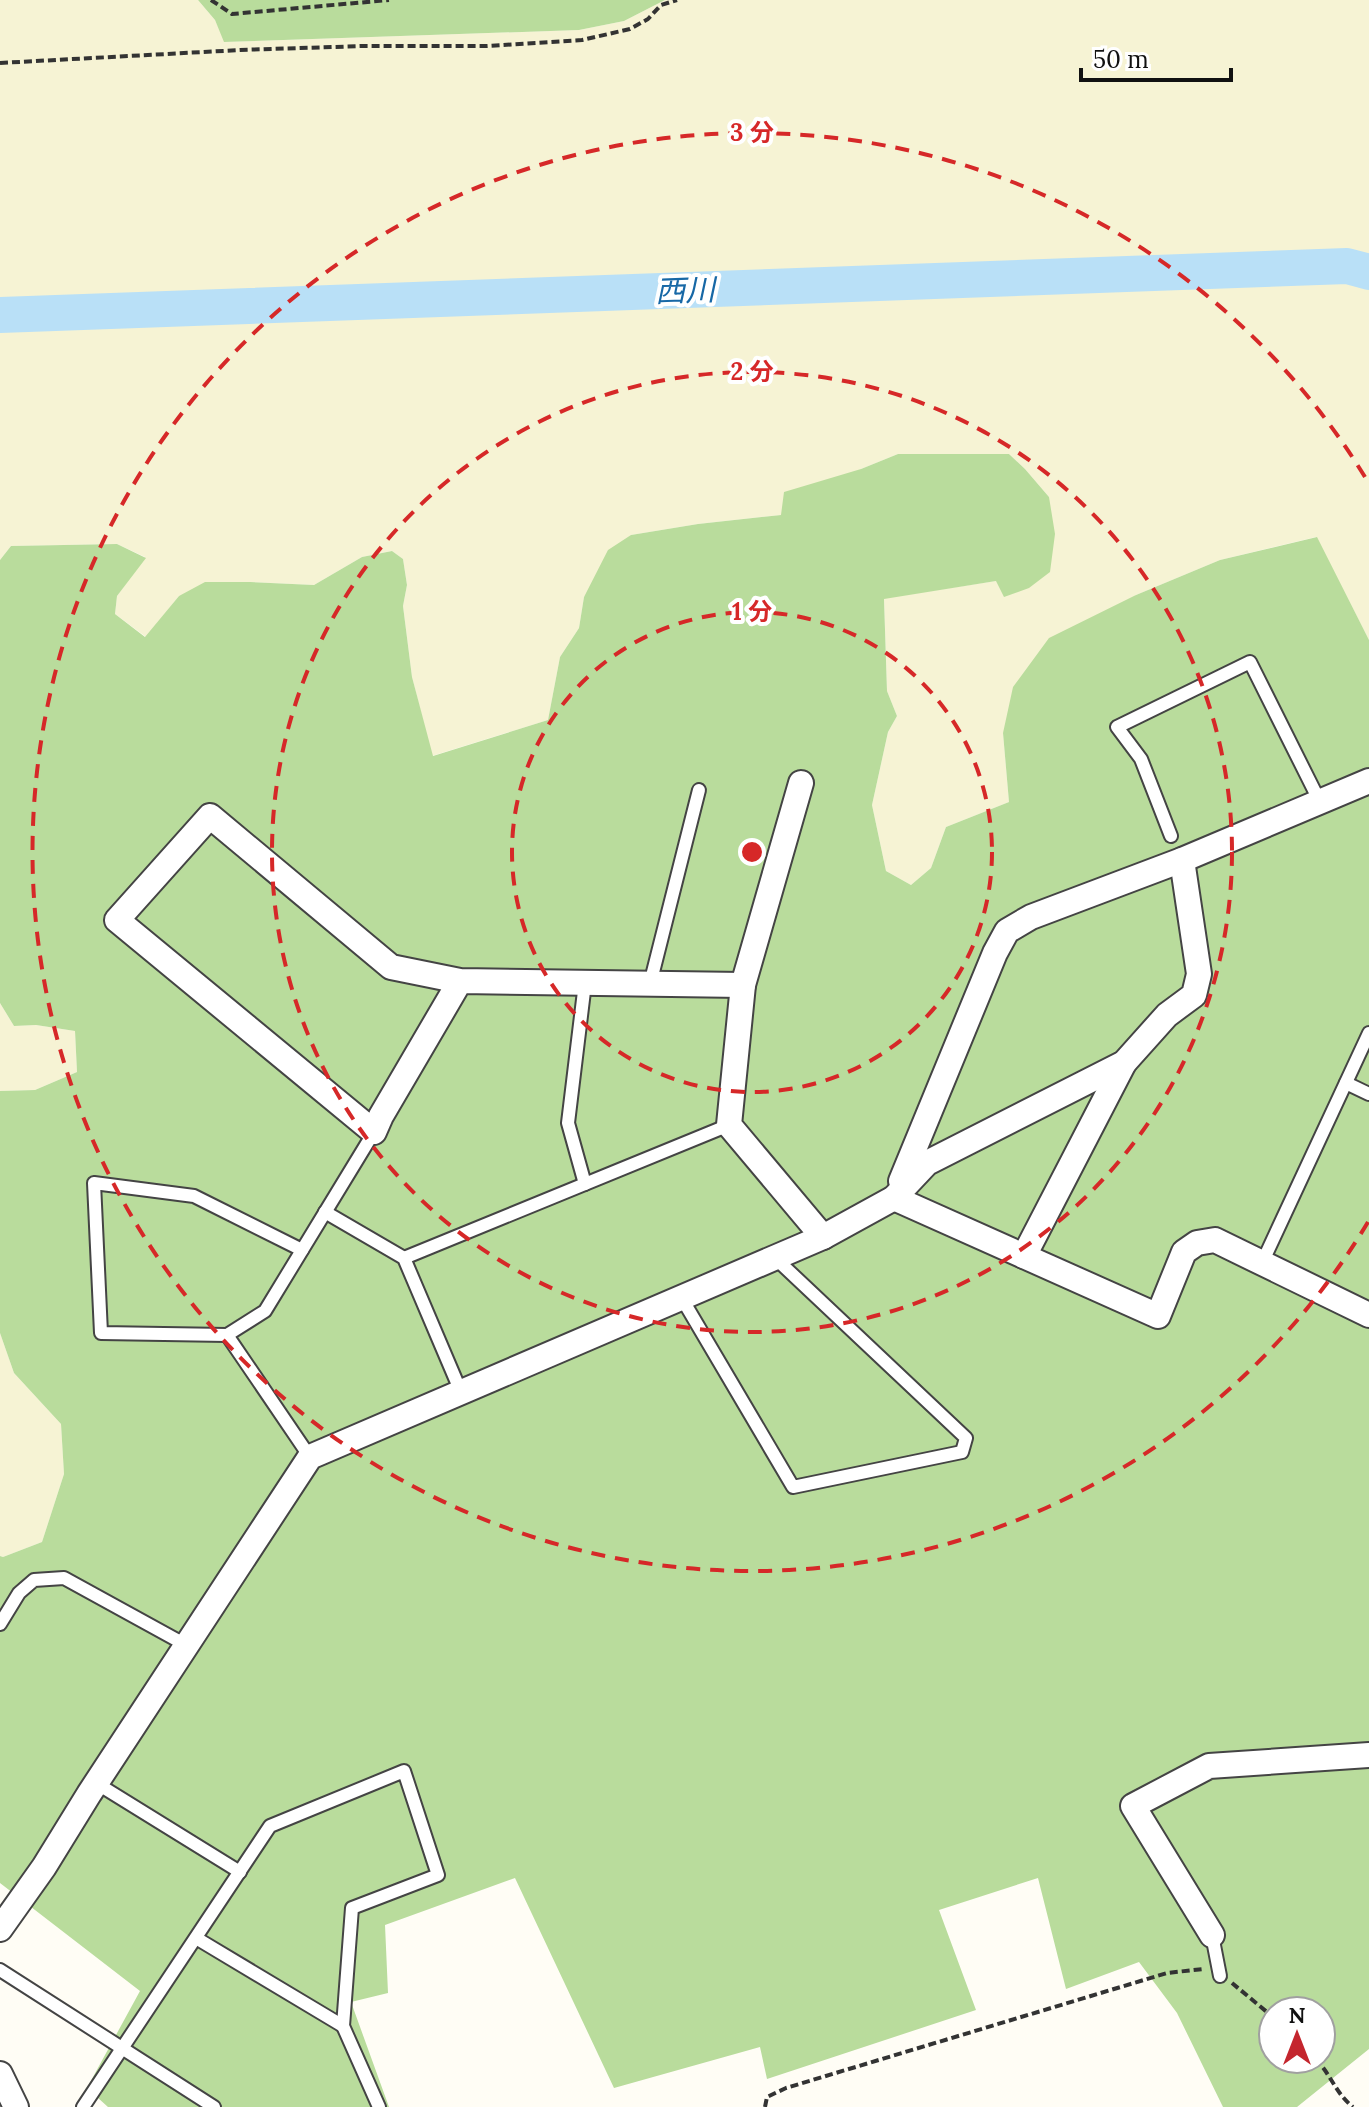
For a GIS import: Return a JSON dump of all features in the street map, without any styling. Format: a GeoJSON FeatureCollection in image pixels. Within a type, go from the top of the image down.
{"type":"FeatureCollection","features":[{"type":"Feature","properties":{"kind":"street"},"geometry":{"type":"LineString","coordinates":[[894,1198],[995,953],[1007,931],[1031,917],[1182,860],[1369,781]]}},
{"type":"Feature","properties":{"kind":"street"},"geometry":{"type":"LineString","coordinates":[[801,783],[743,985],[729,1125],[823,1237]]}},
{"type":"Feature","properties":{"kind":"street"},"geometry":{"type":"LineString","coordinates":[[460,981],[374,1132],[117,920],[210,816],[391,967],[460,981],[743,985]]}},
{"type":"Feature","properties":{"kind":"street"},"geometry":{"type":"LineString","coordinates":[[1024,1256],[1124,1063],[1167,1015],[1194,995],[1199,974],[1182,860]]}},
{"type":"Feature","properties":{"kind":"street"},"geometry":{"type":"LineString","coordinates":[[0,1929],[44,1867],[310,1457],[823,1237],[894,1198],[927,1163],[1124,1063]]}},
{"type":"Feature","properties":{"kind":"street"},"geometry":{"type":"LineString","coordinates":[[894,1198],[1158,1316],[1184,1252],[1197,1243],[1215,1240],[1369,1315]]}},
{"type":"Feature","properties":{"kind":"street"},"geometry":{"type":"LineString","coordinates":[[1212,1935],[1133,1806],[1209,1766],[1369,1755]]}},
{"type":"Feature","properties":{"kind":"street"},"geometry":{"type":"LineString","coordinates":[[0,2074],[16,2107]]}},
{"type":"Feature","properties":{"kind":"lane"},"geometry":{"type":"LineString","coordinates":[[1171,836],[1141,759],[1117,727],[1250,662],[1320,802]]}},
{"type":"Feature","properties":{"kind":"lane"},"geometry":{"type":"LineString","coordinates":[[650,984],[699,790]]}},
{"type":"Feature","properties":{"kind":"lane"},"geometry":{"type":"LineString","coordinates":[[585,983],[568,1123],[585,1184]]}},
{"type":"Feature","properties":{"kind":"lane"},"geometry":{"type":"LineString","coordinates":[[1262,1263],[1369,1033]]}},
{"type":"Feature","properties":{"kind":"lane"},"geometry":{"type":"LineString","coordinates":[[1346,1083],[1369,1094]]}},
{"type":"Feature","properties":{"kind":"lane"},"geometry":{"type":"LineString","coordinates":[[404,1258],[729,1125]]}},
{"type":"Feature","properties":{"kind":"lane"},"geometry":{"type":"LineString","coordinates":[[302,1250],[194,1196],[94,1183],[101,1333],[227,1335],[265,1311],[374,1132]]}},
{"type":"Feature","properties":{"kind":"lane"},"geometry":{"type":"LineString","coordinates":[[325,1212],[404,1258],[461,1392]]}},
{"type":"Feature","properties":{"kind":"lane"},"geometry":{"type":"LineString","coordinates":[[681,1297],[793,1487],[962,1452],[966,1438],[774,1257]]}},
{"type":"Feature","properties":{"kind":"lane"},"geometry":{"type":"LineString","coordinates":[[227,1335],[310,1457]]}},
{"type":"Feature","properties":{"kind":"lane"},"geometry":{"type":"LineString","coordinates":[[0,1624],[19,1593],[34,1580],[64,1578],[186,1645]]}},
{"type":"Feature","properties":{"kind":"lane"},"geometry":{"type":"LineString","coordinates":[[83,2107],[270,1826],[404,1771],[438,1875],[352,1908],[343,2026],[379,2107]]}},
{"type":"Feature","properties":{"kind":"lane"},"geometry":{"type":"LineString","coordinates":[[96,1783],[240,1872]]}},
{"type":"Feature","properties":{"kind":"lane"},"geometry":{"type":"LineString","coordinates":[[1212,1935],[1220,1976]]}},
{"type":"Feature","properties":{"kind":"lane"},"geometry":{"type":"LineString","coordinates":[[196,1938],[343,2026]]}},
{"type":"Feature","properties":{"kind":"lane"},"geometry":{"type":"LineString","coordinates":[[0,1970],[214,2107]]}},
{"type":"Feature","properties":{"kind":"path"},"geometry":{"type":"LineString","coordinates":[[211,0],[232,14],[389,0]]}},
{"type":"Feature","properties":{"kind":"path"},"geometry":{"type":"LineString","coordinates":[[0,63],[240,50],[487,46],[582,40],[630,29],[648,19],[661,5],[677,0]]}},
{"type":"Feature","properties":{"kind":"path"},"geometry":{"type":"LineString","coordinates":[[765,2107],[767,2097],[786,2088],[1167,1973],[1206,1969],[1226,1979],[1257,2006]]}},
{"type":"Feature","properties":{"kind":"path"},"geometry":{"type":"LineString","coordinates":[[1327,2075],[1336,2091],[1353,2107]]}},
{"type":"Feature","properties":{"kind":"shaded area"},"geometry":{"type":"Polygon","coordinates":[[[0,0],[198,0],[215,20],[225,42],[579,30],[624,21],[665,0],[1369,0],[1369,640],[1316,537],[1220,560],[1136,595],[1003,733],[1009,802],[946,827],[931,868],[911,885],[886,871],[872,805],[888,732],[897,716],[887,691],[884,598],[996,581],[1049,497],[1009,454],[898,454],[861,469],[781,515],[631,535],[584,597],[579,628],[560,657],[548,720],[432,756],[412,677],[403,606],[407,585],[403,559],[392,551],[362,557],[314,585],[250,582],[179,596],[146,637],[115,614],[117,596],[145,557],[117,544],[11,546],[0,560],[0,0]]]}},
{"type":"Feature","properties":{"kind":"shaded area"},"geometry":{"type":"Polygon","coordinates":[[[0,1003],[14,1026],[36,1025],[75,1031],[77,1072],[35,1090],[0,1091],[0,1003]]]}},
{"type":"Feature","properties":{"kind":"shaded area"},"geometry":{"type":"Polygon","coordinates":[[[0,1333],[14,1373],[61,1424],[64,1474],[42,1542],[3,1557],[0,1556],[0,1333]]]}},
{"type":"Feature","properties":{"kind":"green space"},"geometry":{"type":"Polygon","coordinates":[[[198,0],[665,0],[624,21],[579,30],[224,42],[215,20],[198,0]]]}},
{"type":"Feature","properties":{"kind":"green space"},"geometry":{"type":"Polygon","coordinates":[[[898,454],[1009,454],[1049,497],[1055,534],[1050,572],[1029,588],[1004,597],[996,581],[884,599],[887,691],[897,716],[888,732],[872,805],[886,871],[911,885],[931,868],[946,827],[1009,802],[1003,733],[1013,687],[1049,638],[1136,595],[1220,560],[1317,537],[1369,640],[1369,2049],[1337,2075],[1337,1995],[1257,1995],[1257,2075],[1337,2075],[1297,2107],[1223,2107],[1177,2013],[1139,1962],[1066,1989],[1038,1878],[939,1910],[976,2010],[767,2079],[760,2047],[614,2088],[515,1878],[385,1925],[388,1993],[351,2002],[389,2107],[108,2107],[87,2088],[140,1991],[0,1883],[0,1556],[42,1542],[64,1474],[61,1424],[14,1373],[0,1333],[0,1091],[35,1090],[77,1072],[75,1031],[36,1025],[14,1026],[0,1003],[0,560],[11,546],[117,544],[146,558],[117,596],[115,614],[145,637],[179,596],[205,582],[314,585],[362,557],[392,551],[403,559],[407,585],[403,606],[412,677],[433,756],[548,720],[560,657],[579,628],[584,597],[608,550],[631,535],[781,515],[784,492],[861,469],[898,454]]]}},
{"type":"Feature","properties":{"kind":"waterway","name":"西川"},"geometry":{"type":"LineString","coordinates":[[0,315],[1347,266],[1369,272]]}}]}
